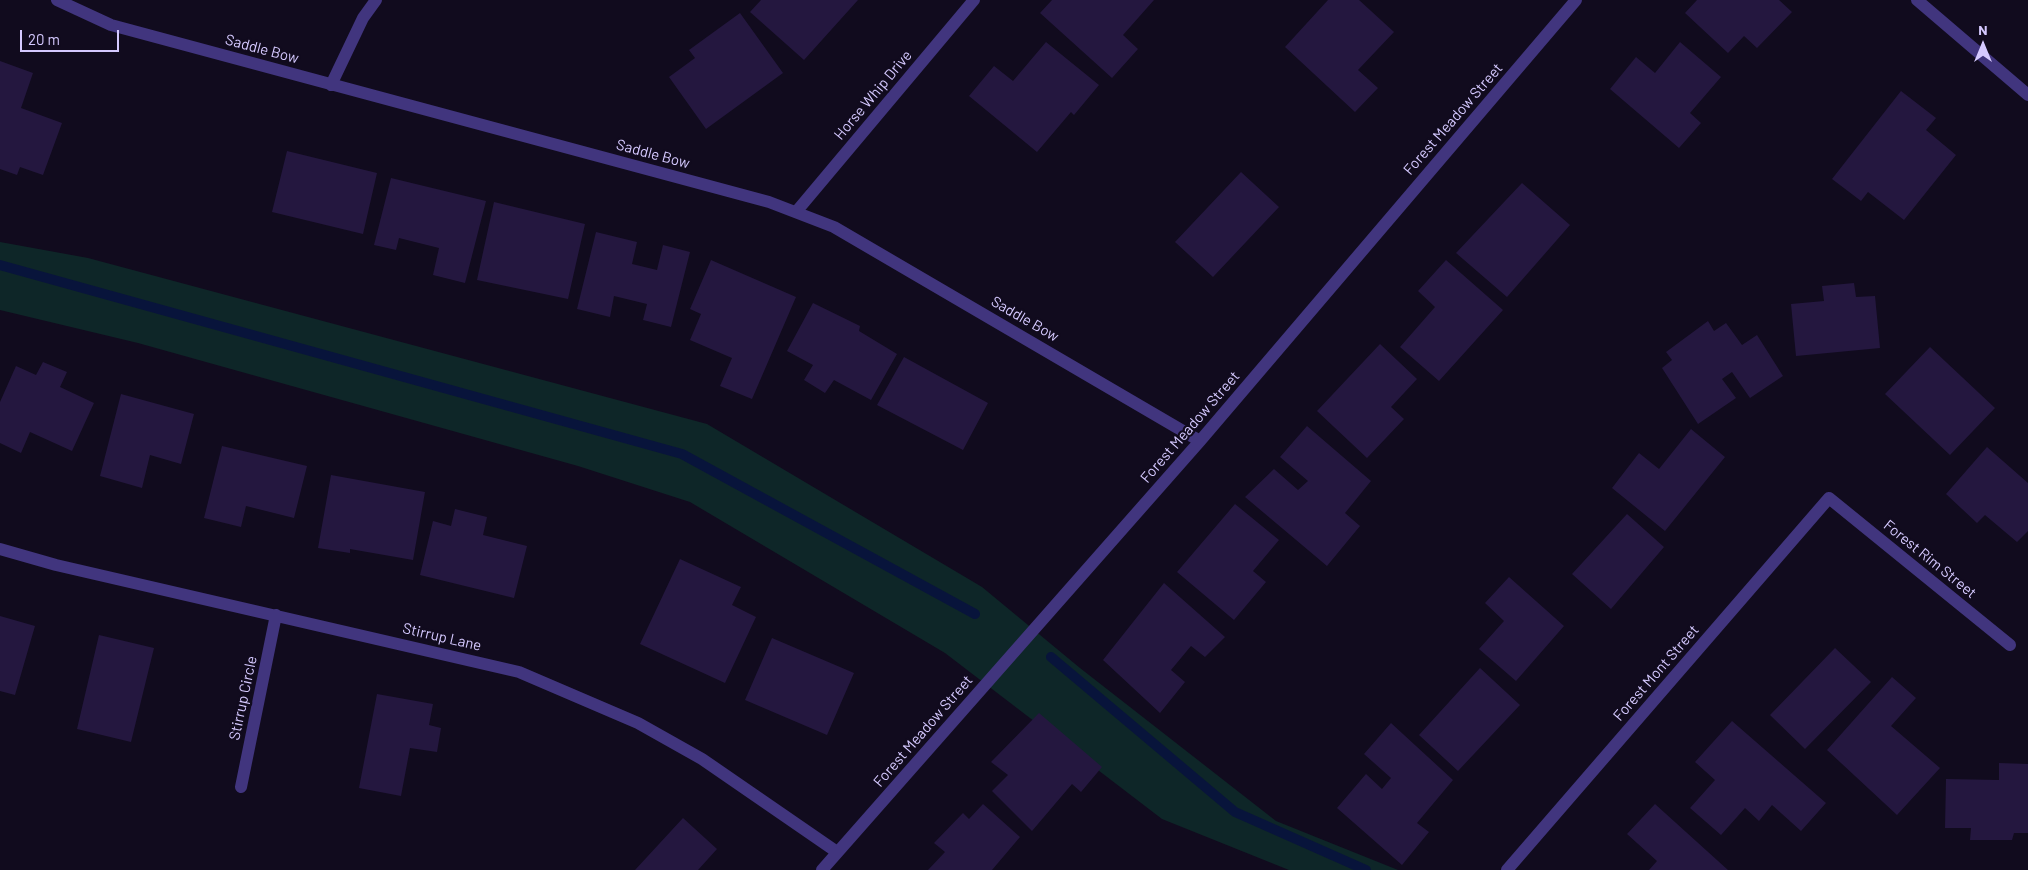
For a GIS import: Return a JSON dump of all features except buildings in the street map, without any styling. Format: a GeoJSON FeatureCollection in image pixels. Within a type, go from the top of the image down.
{"type":"FeatureCollection","features":[{"type":"Feature","properties":{"kind":"street","name":"Saddle Bow"},"geometry":{"type":"LineString","coordinates":[[57,0],[111,26],[760,199],[796,212],[834,227],[1200,441]]}},
{"type":"Feature","properties":{"kind":"street"},"geometry":{"type":"LineString","coordinates":[[331,85],[363,18],[376,0]]}},
{"type":"Feature","properties":{"kind":"street","name":"Horse Whip Drive"},"geometry":{"type":"LineString","coordinates":[[796,212],[974,0]]}},
{"type":"Feature","properties":{"kind":"street","name":"Forest Meadow Street"},"geometry":{"type":"LineString","coordinates":[[822,870],[1200,441],[1576,0]]}},
{"type":"Feature","properties":{"kind":"street"},"geometry":{"type":"LineString","coordinates":[[1917,0],[2028,95]]}},
{"type":"Feature","properties":{"kind":"street","name":"Forest Rim Street"},"geometry":{"type":"LineString","coordinates":[[1829,498],[2010,645]]}},
{"type":"Feature","properties":{"kind":"street","name":"Forest Mont Street"},"geometry":{"type":"LineString","coordinates":[[1507,870],[1829,498]]}},
{"type":"Feature","properties":{"kind":"street","name":"Stirrup Lane"},"geometry":{"type":"LineString","coordinates":[[0,549],[56,565],[519,672],[638,723],[694,754],[837,852]]}},
{"type":"Feature","properties":{"kind":"street","name":"Stirrup Circle"},"geometry":{"type":"LineString","coordinates":[[241,787],[276,615]]}},
{"type":"Feature","properties":{"kind":"green space"},"geometry":{"type":"Polygon","coordinates":[[[0,242],[88,258],[707,424],[982,587],[1080,668],[1276,821],[1398,870],[1289,870],[1162,819],[945,653],[690,502],[578,466],[138,343],[0,310],[0,242]]]}},
{"type":"Feature","properties":{"kind":"waterway"},"geometry":{"type":"LineString","coordinates":[[0,265],[682,454],[975,614]]}},
{"type":"Feature","properties":{"kind":"waterway"},"geometry":{"type":"LineString","coordinates":[[1051,657],[1235,812],[1366,870]]}}]}
